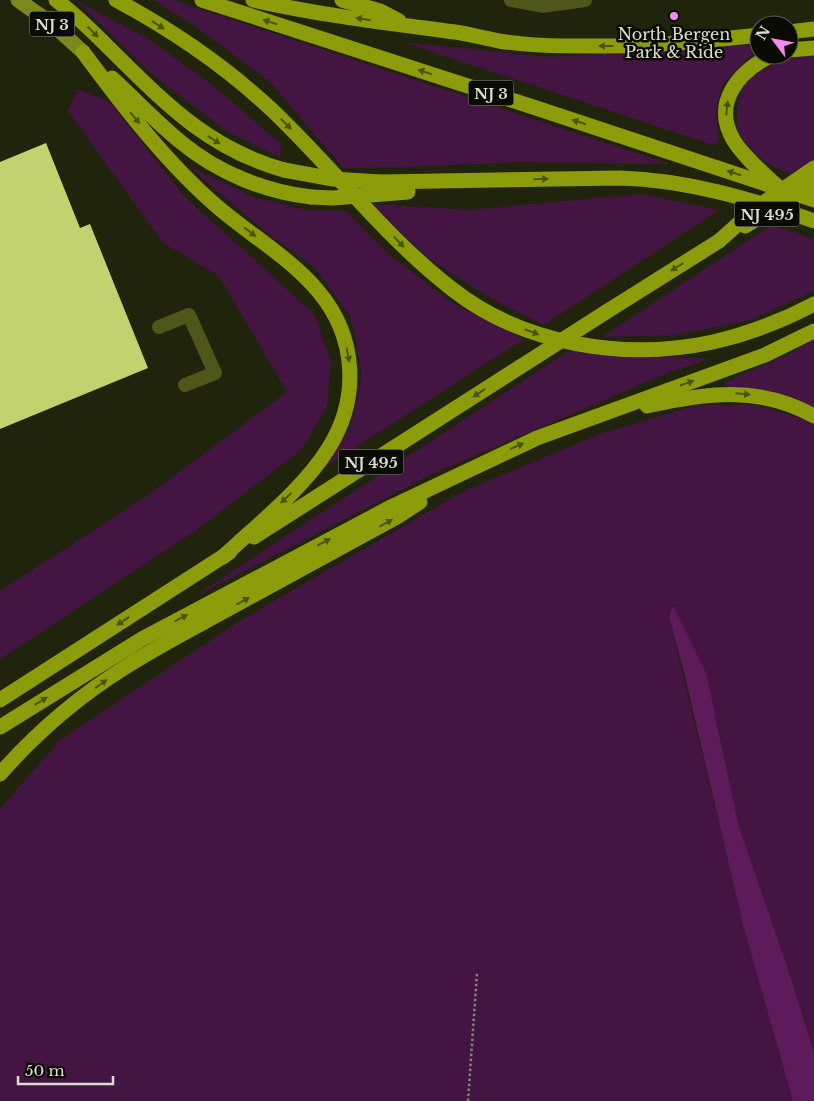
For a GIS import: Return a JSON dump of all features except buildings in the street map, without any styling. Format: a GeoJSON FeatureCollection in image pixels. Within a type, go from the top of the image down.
{"type":"FeatureCollection","features":[{"type":"Feature","properties":{"kind":"highway","name":"NJ 3"},"geometry":{"type":"LineString","coordinates":[[56,0],[79,19],[162,100],[189,123],[238,153],[284,170],[333,179],[380,182],[620,178],[666,181],[722,193],[814,221]]}},
{"type":"Feature","properties":{"kind":"highway"},"geometry":{"type":"LineString","coordinates":[[116,0],[170,33],[236,79],[285,123],[405,248],[428,269],[469,302],[520,328],[556,339],[597,346],[637,349],[676,347],[713,342],[750,332],[782,320],[814,304]]}},
{"type":"Feature","properties":{"kind":"highway","name":"NJ 3"},"geometry":{"type":"LineString","coordinates":[[202,0],[814,200]]}},
{"type":"Feature","properties":{"kind":"highway"},"geometry":{"type":"LineString","coordinates":[[253,0],[290,8],[411,27],[457,32],[500,41],[593,46],[665,44],[749,36]]}},
{"type":"Feature","properties":{"kind":"highway"},"geometry":{"type":"LineString","coordinates":[[342,0],[380,12],[411,27]]}},
{"type":"Feature","properties":{"kind":"highway"},"geometry":{"type":"LineString","coordinates":[[799,31],[814,29]]}},
{"type":"Feature","properties":{"kind":"highway"},"geometry":{"type":"LineString","coordinates":[[799,49],[814,48]]}},
{"type":"Feature","properties":{"kind":"highway","name":"NJ 3"},"geometry":{"type":"LineString","coordinates":[[83,52],[168,132],[198,155],[248,181],[285,193],[334,198],[408,192],[492,180]]}},
{"type":"Feature","properties":{"kind":"highway"},"geometry":{"type":"LineString","coordinates":[[83,52],[111,90],[189,180],[220,209],[293,266],[317,290],[340,325],[348,350],[351,376],[350,390],[344,415],[328,449],[292,492],[223,557]]}},
{"type":"Feature","properties":{"kind":"highway"},"geometry":{"type":"LineString","coordinates":[[756,65],[737,81],[729,95],[725,109],[730,132],[738,147],[780,188]]}},
{"type":"Feature","properties":{"kind":"highway"},"geometry":{"type":"LineString","coordinates":[[719,241],[756,208],[814,168]]}},
{"type":"Feature","properties":{"kind":"highway","name":"NJ 495"},"geometry":{"type":"LineString","coordinates":[[0,700],[606,312],[814,184]]}},
{"type":"Feature","properties":{"kind":"highway"},"geometry":{"type":"LineString","coordinates":[[0,727],[166,626],[391,507],[529,441],[765,355],[814,331]]}},
{"type":"Feature","properties":{"kind":"highway"},"geometry":{"type":"LineString","coordinates":[[592,418],[679,399],[720,394],[738,394],[772,399],[788,403],[814,416]]}},
{"type":"Feature","properties":{"kind":"highway"},"geometry":{"type":"LineString","coordinates":[[0,774],[31,740],[75,703],[122,669],[397,517],[474,468]]}},
{"type":"Feature","properties":{"kind":"main road","name":"NJ 3"},"geometry":{"type":"LineString","coordinates":[[18,0],[51,23],[83,52]]}},
{"type":"Feature","properties":{"kind":"lane"},"geometry":{"type":"LineString","coordinates":[[511,0],[542,6],[585,0]]}},
{"type":"Feature","properties":{"kind":"lane"},"geometry":{"type":"LineString","coordinates":[[159,327],[189,315],[215,373],[185,385]]}},
{"type":"Feature","properties":{"kind":"path"},"geometry":{"type":"LineString","coordinates":[[468,1101],[477,973]]}},
{"type":"Feature","properties":{"kind":"shaded area"},"geometry":{"type":"Polygon","coordinates":[[[75,0],[150,40],[211,84],[281,144],[280,157],[228,132],[152,74],[75,0]]]}},
{"type":"Feature","properties":{"kind":"shaded area"},"geometry":{"type":"Polygon","coordinates":[[[154,0],[173,0],[670,164],[521,162],[343,168],[270,82],[192,24],[154,0]]]}},
{"type":"Feature","properties":{"kind":"shaded area"},"geometry":{"type":"Polygon","coordinates":[[[402,42],[548,57],[749,45],[749,57],[722,85],[716,110],[718,141],[713,145],[402,42]]]}},
{"type":"Feature","properties":{"kind":"shaded area"},"geometry":{"type":"Polygon","coordinates":[[[814,56],[814,159],[791,174],[772,166],[762,159],[741,137],[737,120],[738,103],[742,92],[756,74],[772,65],[799,65],[799,57],[814,56]]]}},
{"type":"Feature","properties":{"kind":"shaded area"},"geometry":{"type":"Polygon","coordinates":[[[78,89],[110,102],[183,195],[314,314],[331,362],[327,406],[301,450],[191,534],[0,659],[0,591],[151,493],[287,392],[219,276],[163,243],[68,111],[78,89]]]}},
{"type":"Feature","properties":{"kind":"shaded area"},"geometry":{"type":"Polygon","coordinates":[[[188,166],[256,198],[306,210],[346,211],[390,255],[451,302],[524,339],[325,467],[350,428],[362,374],[351,318],[314,267],[267,233],[188,166]]]}},
{"type":"Feature","properties":{"kind":"shaded area"},"geometry":{"type":"Polygon","coordinates":[[[641,194],[719,210],[544,325],[494,300],[429,259],[371,204],[469,210],[641,194]]]}},
{"type":"Feature","properties":{"kind":"shaded area"},"geometry":{"type":"Polygon","coordinates":[[[771,225],[814,239],[814,291],[750,320],[675,335],[602,337],[771,225]]]}},
{"type":"Feature","properties":{"kind":"shaded area"},"geometry":{"type":"Polygon","coordinates":[[[814,339],[814,408],[782,394],[725,386],[725,382],[791,353],[814,339]]]}},
{"type":"Feature","properties":{"kind":"shaded area"},"geometry":{"type":"Polygon","coordinates":[[[570,350],[709,359],[670,372],[434,473],[190,599],[570,350]]]}},
{"type":"Feature","properties":{"kind":"shaded area"},"geometry":{"type":"Polygon","coordinates":[[[697,405],[756,405],[808,420],[814,425],[814,1053],[787,966],[739,827],[716,716],[669,616],[743,925],[793,1101],[0,1101],[0,809],[60,740],[240,621],[462,492],[597,435],[697,405]]]}},
{"type":"Feature","properties":{"kind":"shaded area"},"geometry":{"type":"Polygon","coordinates":[[[673,606],[706,673],[739,827],[787,966],[814,1053],[814,1101],[793,1101],[743,925],[684,672],[669,616],[673,606]]]}},
{"type":"Feature","properties":{"kind":"place","name":"North Bergen Park & Ride"},"geometry":{"type":"Point","coordinates":[674,16]}}]}
